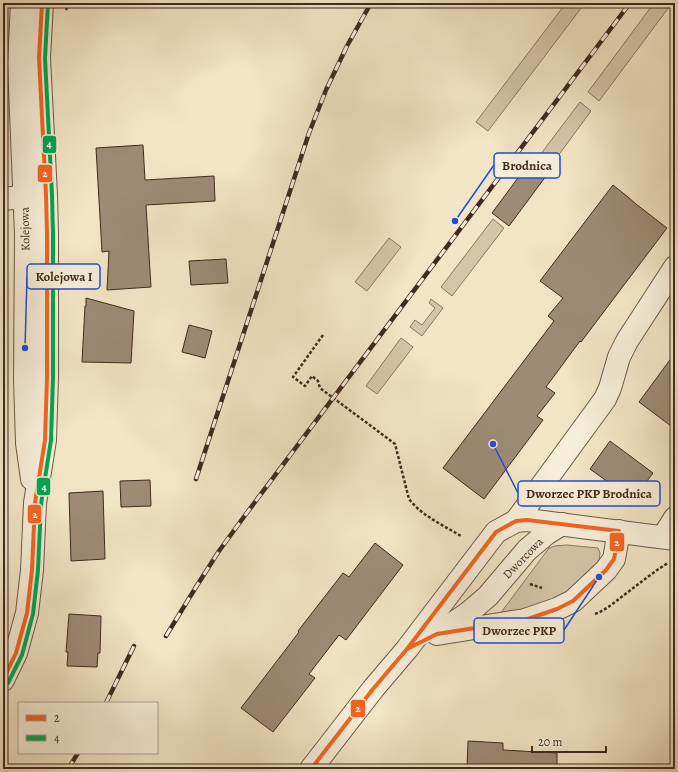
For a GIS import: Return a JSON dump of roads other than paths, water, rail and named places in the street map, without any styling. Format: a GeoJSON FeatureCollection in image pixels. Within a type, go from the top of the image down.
{"type":"FeatureCollection","features":[{"type":"Feature","properties":{"kind":"street","name":"Kolejowa"},"geometry":{"type":"LineString","coordinates":[[22,3],[19,64],[26,235],[25,379],[27,443],[35,503]]}},
{"type":"Feature","properties":{"kind":"street","name":"Kolejowa"},"geometry":{"type":"LineString","coordinates":[[3,680],[16,653],[27,613],[32,570],[35,503],[45,440],[47,377],[46,195],[39,58],[42,3]]}},
{"type":"Feature","properties":{"kind":"street"},"geometry":{"type":"LineString","coordinates":[[3,199],[46,195]]}},
{"type":"Feature","properties":{"kind":"street"},"geometry":{"type":"LineString","coordinates":[[516,521],[605,399],[619,358],[627,342],[675,267]]}},
{"type":"Feature","properties":{"kind":"street"},"geometry":{"type":"LineString","coordinates":[[25,379],[47,377]]}},
{"type":"Feature","properties":{"kind":"street"},"geometry":{"type":"LineString","coordinates":[[562,524],[669,538],[675,518]]}},
{"type":"Feature","properties":{"kind":"street","name":"Dworcowa"},"geometry":{"type":"LineString","coordinates":[[311,769],[373,689],[407,649],[496,532],[516,521],[527,520],[562,524]]}},
{"type":"Feature","properties":{"kind":"street","name":"Dworcowa"},"geometry":{"type":"LineString","coordinates":[[407,649],[437,634],[467,614],[488,596],[527,550],[546,534],[562,524]]}},
{"type":"Feature","properties":{"kind":"street"},"geometry":{"type":"LineString","coordinates":[[437,634],[525,620],[573,601],[606,570],[614,559],[619,531]]}},
{"type":"Feature","properties":{"kind":"railway"},"geometry":{"type":"LineString","coordinates":[[196,479],[309,133],[326,90],[347,46],[371,3]]}},
{"type":"Feature","properties":{"kind":"railway"},"geometry":{"type":"LineString","coordinates":[[166,636],[219,551],[246,514],[630,3]]}},
{"type":"Feature","properties":{"kind":"railway"},"geometry":{"type":"LineString","coordinates":[[106,702],[134,646]]}},
{"type":"Feature","properties":{"kind":"railway"},"geometry":{"type":"LineString","coordinates":[[68,769],[77,754]]}},
{"type":"Feature","properties":{"kind":"place","name":"Brodnica"},"geometry":{"type":"Point","coordinates":[455,221]}},
{"type":"Feature","properties":{"kind":"place","name":"Kolejowa I"},"geometry":{"type":"Point","coordinates":[25,348]}},
{"type":"Feature","properties":{"kind":"place","name":"Dworzec PKP Brodnica"},"geometry":{"type":"Point","coordinates":[493,444]}},
{"type":"Feature","properties":{"kind":"place","name":"Dworzec PKP"},"geometry":{"type":"Point","coordinates":[599,577]}}]}
